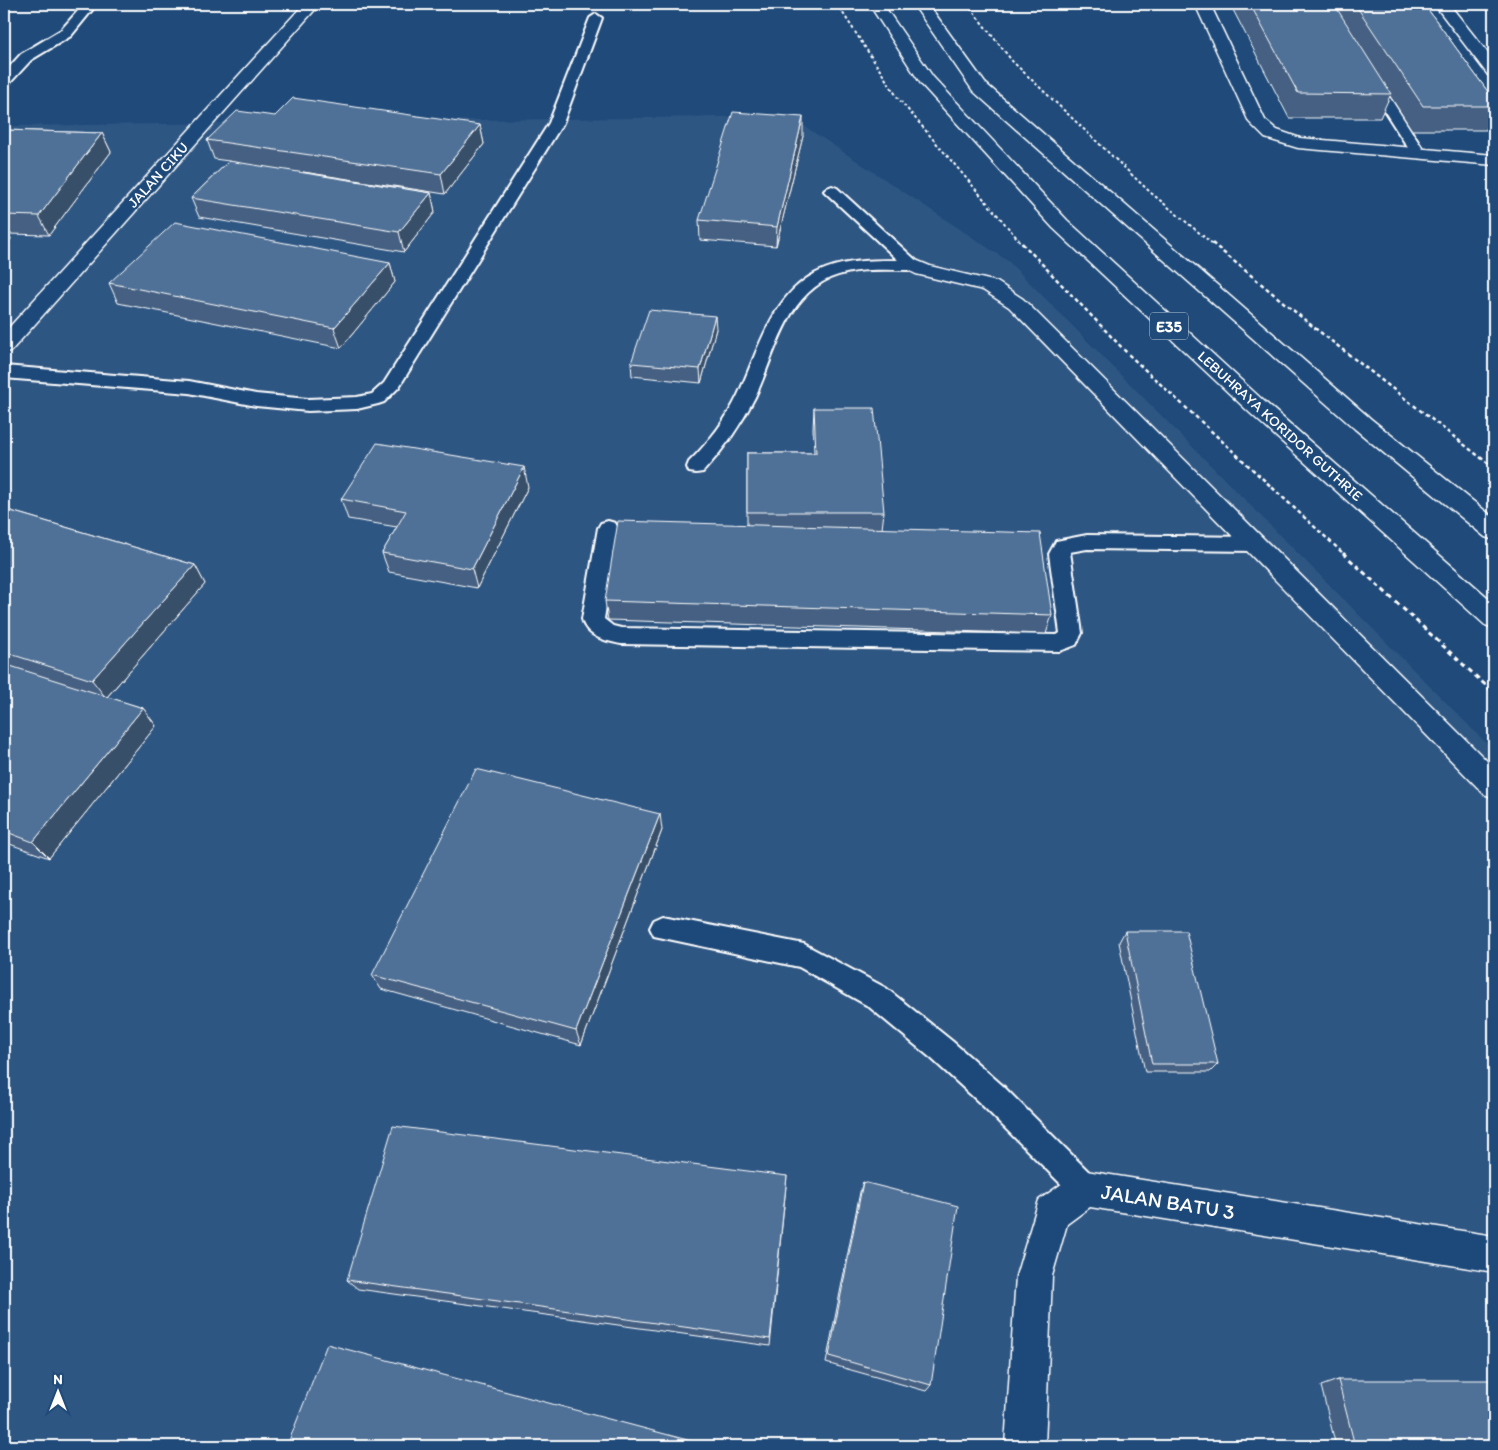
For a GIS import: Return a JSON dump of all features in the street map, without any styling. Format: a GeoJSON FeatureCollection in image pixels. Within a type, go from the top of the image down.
{"type":"FeatureCollection","features":[{"type":"Feature","properties":{"kind":"main road","name":"JALAN CIKU"},"geometry":{"type":"LineString","coordinates":[[4,346],[312,4]]}},
{"type":"Feature","properties":{"kind":"main road","name":"LEBUHRAYA KORIDOR GUTHRIE"},"geometry":{"type":"LineString","coordinates":[[876,4],[927,80],[1060,224],[1258,408],[1494,618]]}},
{"type":"Feature","properties":{"kind":"main road"},"geometry":{"type":"LineString","coordinates":[[920,4],[979,87],[1363,424],[1494,531]]}},
{"type":"Feature","properties":{"kind":"main road"},"geometry":{"type":"LineString","coordinates":[[1202,4],[1258,122],[1271,134],[1298,143],[1494,160]]}},
{"type":"Feature","properties":{"kind":"main road"},"geometry":{"type":"LineString","coordinates":[[1440,4],[1494,72]]}},
{"type":"Feature","properties":{"kind":"main road"},"geometry":{"type":"LineString","coordinates":[[913,265],[923,270],[990,286],[1016,303],[1494,786]]}},
{"type":"Feature","properties":{"kind":"main road","name":"JALAN BATU 3"},"geometry":{"type":"LineString","coordinates":[[1025,1446],[1034,1276],[1052,1213],[1086,1189],[1494,1254]]}},
{"type":"Feature","properties":{"kind":"lane"},"geometry":{"type":"LineString","coordinates":[[4,81],[26,57],[66,33],[91,4]]}},
{"type":"Feature","properties":{"kind":"lane"},"geometry":{"type":"LineString","coordinates":[[4,372],[188,387],[256,400],[308,405],[357,403],[378,398],[390,387],[556,123],[596,18]]}},
{"type":"Feature","properties":{"kind":"lane"},"geometry":{"type":"LineString","coordinates":[[1366,70],[1419,154]]}},
{"type":"Feature","properties":{"kind":"lane"},"geometry":{"type":"LineString","coordinates":[[832,191],[913,265]]}},
{"type":"Feature","properties":{"kind":"lane"},"geometry":{"type":"LineString","coordinates":[[696,467],[708,455],[738,412],[792,299],[813,281],[828,274],[859,266],[913,265]]}},
{"type":"Feature","properties":{"kind":"lane"},"geometry":{"type":"LineString","coordinates":[[608,528],[593,618],[594,624],[607,633],[621,636],[1060,643],[1068,639],[1071,633],[1059,554],[1064,546],[1087,542],[1255,544]]}},
{"type":"Feature","properties":{"kind":"lane"},"geometry":{"type":"LineString","coordinates":[[664,928],[804,956],[877,997],[942,1050],[992,1095],[1086,1189]]}},
{"type":"Feature","properties":{"kind":"path"},"geometry":{"type":"LineString","coordinates":[[837,4],[898,98],[1035,259],[1128,354],[1494,693]]}},
{"type":"Feature","properties":{"kind":"path"},"geometry":{"type":"LineString","coordinates":[[967,4],[1013,62],[1150,192],[1311,324],[1494,468]]}},
{"type":"Feature","properties":{"kind":"shaded area"},"geometry":{"type":"Polygon","coordinates":[[[789,116],[1008,261],[1494,751],[1494,1446],[4,1446],[4,126],[789,116]]]}},
{"type":"Feature","properties":{"kind":"building"},"geometry":{"type":"Polygon","coordinates":[[[1250,4],[1334,4],[1391,94],[1298,93],[1250,4]]]}},
{"type":"Feature","properties":{"kind":"building"},"geometry":{"type":"Polygon","coordinates":[[[1355,4],[1424,4],[1494,100],[1494,106],[1423,106],[1355,4]]]}},
{"type":"Feature","properties":{"kind":"building"},"geometry":{"type":"Polygon","coordinates":[[[293,98],[480,125],[441,174],[207,140],[237,111],[275,116],[293,98]]]}},
{"type":"Feature","properties":{"kind":"building"},"geometry":{"type":"Polygon","coordinates":[[[733,112],[803,117],[777,227],[699,220],[733,112]]]}},
{"type":"Feature","properties":{"kind":"building"},"geometry":{"type":"Polygon","coordinates":[[[4,130],[102,133],[39,216],[4,215],[4,130]]]}},
{"type":"Feature","properties":{"kind":"building"},"geometry":{"type":"Polygon","coordinates":[[[229,161],[431,193],[399,232],[191,198],[229,161]]]}},
{"type":"Feature","properties":{"kind":"building"},"geometry":{"type":"Polygon","coordinates":[[[175,222],[390,263],[334,328],[109,283],[175,222]]]}},
{"type":"Feature","properties":{"kind":"building"},"geometry":{"type":"Polygon","coordinates":[[[649,310],[715,316],[700,369],[631,363],[649,310]]]}},
{"type":"Feature","properties":{"kind":"building"},"geometry":{"type":"Polygon","coordinates":[[[814,408],[874,408],[884,512],[747,512],[747,453],[816,453],[814,408]]]}},
{"type":"Feature","properties":{"kind":"building"},"geometry":{"type":"Polygon","coordinates":[[[377,443],[524,467],[472,569],[382,553],[406,511],[341,499],[377,443]]]}},
{"type":"Feature","properties":{"kind":"building"},"geometry":{"type":"Polygon","coordinates":[[[4,509],[195,565],[92,680],[4,652],[4,509]]]}},
{"type":"Feature","properties":{"kind":"building"},"geometry":{"type":"Polygon","coordinates":[[[618,521],[1040,533],[1052,615],[605,601],[618,521]]]}},
{"type":"Feature","properties":{"kind":"building"},"geometry":{"type":"Polygon","coordinates":[[[4,664],[143,708],[33,842],[4,831],[4,664]]]}},
{"type":"Feature","properties":{"kind":"building"},"geometry":{"type":"Polygon","coordinates":[[[476,769],[660,814],[576,1031],[372,975],[476,769]]]}},
{"type":"Feature","properties":{"kind":"building"},"geometry":{"type":"Polygon","coordinates":[[[1125,931],[1186,931],[1218,1064],[1152,1064],[1125,931]]]}},
{"type":"Feature","properties":{"kind":"building"},"geometry":{"type":"Polygon","coordinates":[[[393,1126],[787,1176],[770,1339],[347,1280],[393,1126]]]}},
{"type":"Feature","properties":{"kind":"building"},"geometry":{"type":"Polygon","coordinates":[[[863,1182],[958,1206],[931,1385],[829,1356],[863,1182]]]}},
{"type":"Feature","properties":{"kind":"building"},"geometry":{"type":"Polygon","coordinates":[[[327,1344],[710,1446],[287,1446],[327,1344]]]}},
{"type":"Feature","properties":{"kind":"building"},"geometry":{"type":"Polygon","coordinates":[[[1338,1380],[1494,1380],[1494,1446],[1355,1446],[1338,1380]]]}}]}
